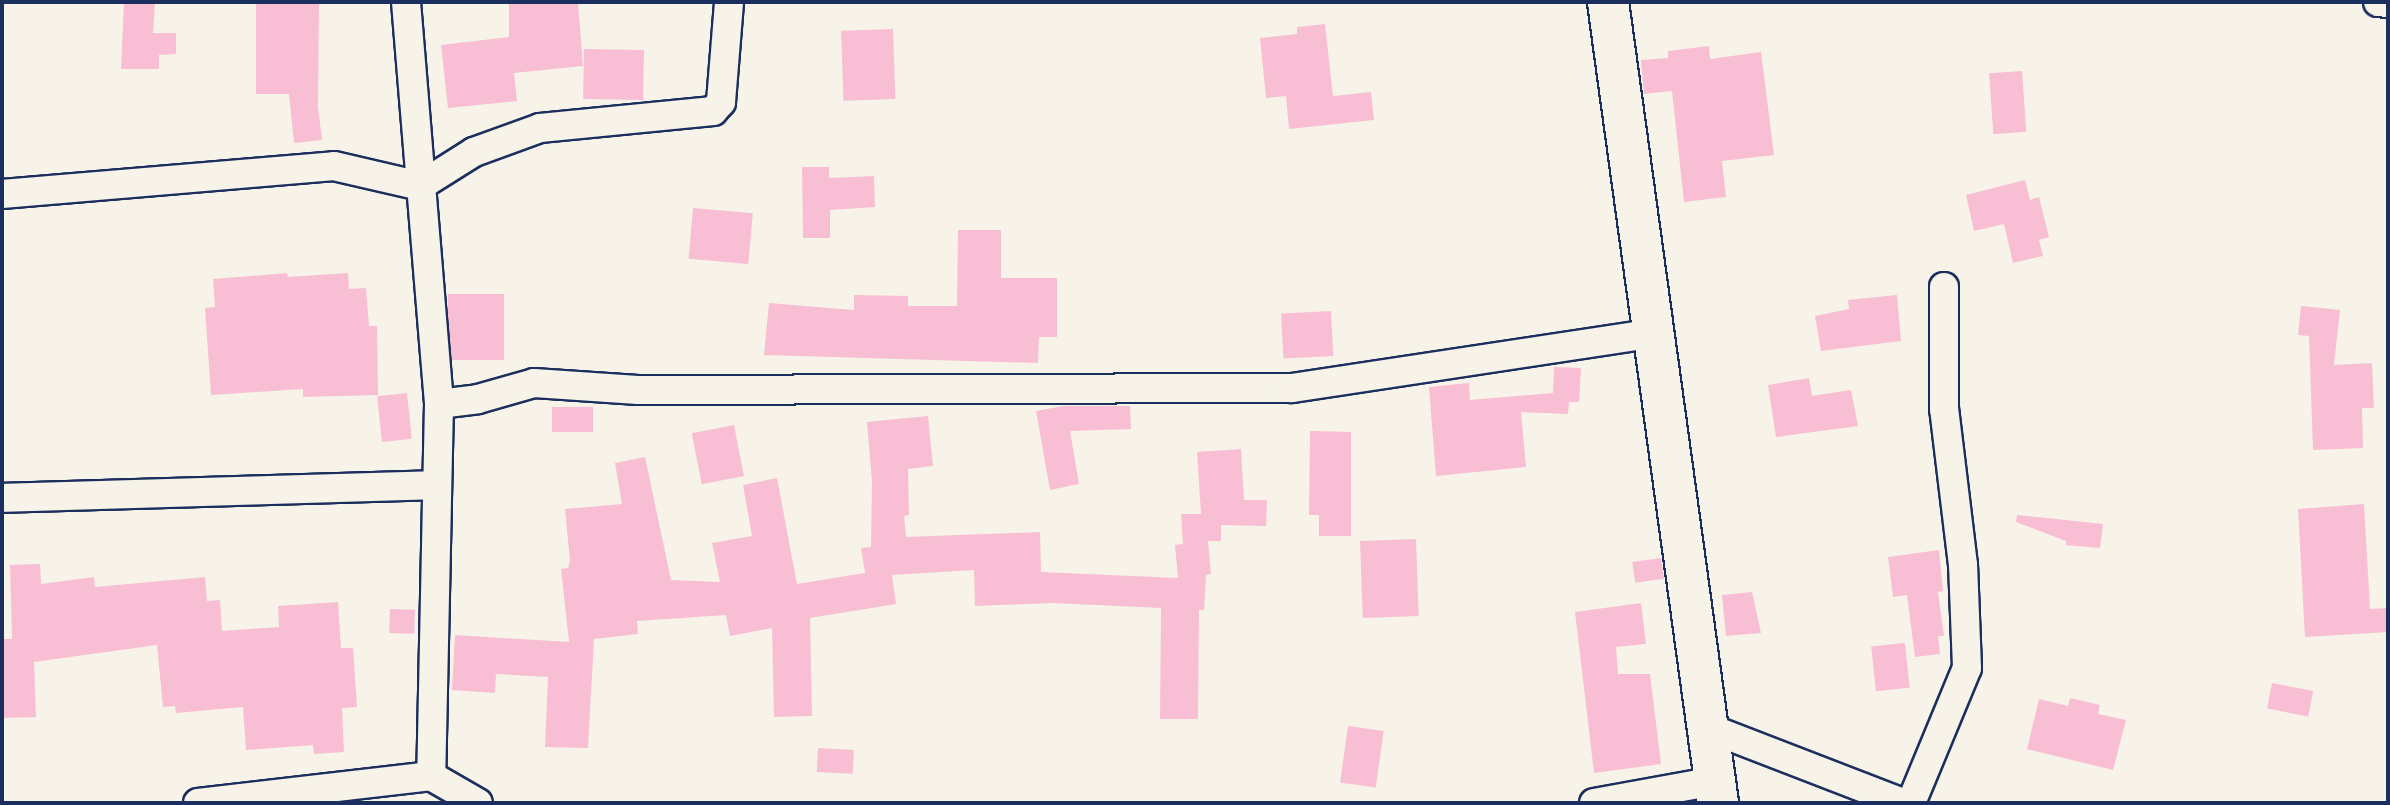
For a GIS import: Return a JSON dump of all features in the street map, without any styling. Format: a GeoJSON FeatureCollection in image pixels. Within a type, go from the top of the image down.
{"type":"FeatureCollection","features":[{"type":"Feature","properties":{"kind":"street"},"geometry":{"type":"LineString","coordinates":[[406,2],[439,404],[431,776]]}},
{"type":"Feature","properties":{"kind":"street"},"geometry":{"type":"LineString","coordinates":[[2,194],[334,166],[420,186],[474,152],[540,128],[713,111],[721,102],[729,2]]}},
{"type":"Feature","properties":{"kind":"street"},"geometry":{"type":"LineString","coordinates":[[1594,803],[1716,792],[1656,333],[1608,2]]}},
{"type":"Feature","properties":{"kind":"street"},"geometry":{"type":"LineString","coordinates":[[2378,2],[2388,3]]}},
{"type":"Feature","properties":{"kind":"street"},"geometry":{"type":"LineString","coordinates":[[1911,803],[1967,668],[1963,565],[1944,409],[1944,287]]}},
{"type":"Feature","properties":{"kind":"street"},"geometry":{"type":"LineString","coordinates":[[439,404],[478,399],[534,383],[638,390],[1292,388],[1656,333]]}},
{"type":"Feature","properties":{"kind":"street"},"geometry":{"type":"LineString","coordinates":[[2,498],[435,485]]}},
{"type":"Feature","properties":{"kind":"street"},"geometry":{"type":"LineString","coordinates":[[1706,727],[1903,803]]}},
{"type":"Feature","properties":{"kind":"street"},"geometry":{"type":"LineString","coordinates":[[198,803],[431,776],[478,803]]}},
{"type":"Feature","properties":{"kind":"building"},"geometry":{"type":"Polygon","coordinates":[[[124,2],[155,2],[153,33],[176,33],[176,54],[159,55],[159,69],[121,69],[124,2]]]}},
{"type":"Feature","properties":{"kind":"building"},"geometry":{"type":"Polygon","coordinates":[[[256,2],[319,2],[318,107],[322,140],[294,143],[289,94],[256,94],[256,2]]]}},
{"type":"Feature","properties":{"kind":"building"},"geometry":{"type":"Polygon","coordinates":[[[509,2],[578,2],[583,66],[514,73],[517,101],[448,108],[441,45],[509,37],[509,2]]]}},
{"type":"Feature","properties":{"kind":"building"},"geometry":{"type":"Polygon","coordinates":[[[1325,24],[1333,96],[1371,92],[1374,120],[1289,129],[1286,96],[1266,98],[1260,38],[1297,34],[1297,27],[1325,24]]]}},
{"type":"Feature","properties":{"kind":"building"},"geometry":{"type":"Polygon","coordinates":[[[893,29],[895,99],[843,101],[841,31],[893,29]]]}},
{"type":"Feature","properties":{"kind":"building"},"geometry":{"type":"Polygon","coordinates":[[[1709,46],[1710,59],[1761,52],[1774,155],[1722,161],[1726,197],[1684,202],[1672,91],[1644,94],[1641,60],[1668,58],[1668,51],[1709,46]]]}},
{"type":"Feature","properties":{"kind":"building"},"geometry":{"type":"Polygon","coordinates":[[[584,49],[644,50],[643,100],[583,99],[584,49]]]}},
{"type":"Feature","properties":{"kind":"building"},"geometry":{"type":"Polygon","coordinates":[[[2022,71],[2026,132],[1993,134],[1989,73],[2022,71]]]}},
{"type":"Feature","properties":{"kind":"building"},"geometry":{"type":"Polygon","coordinates":[[[802,167],[829,167],[829,178],[874,176],[875,207],[830,210],[830,238],[803,238],[802,167]]]}},
{"type":"Feature","properties":{"kind":"building"},"geometry":{"type":"Polygon","coordinates":[[[2025,180],[2030,200],[2039,197],[2049,237],[2039,240],[2043,256],[2013,263],[2004,224],[1974,231],[1966,195],[2025,180]]]}},
{"type":"Feature","properties":{"kind":"building"},"geometry":{"type":"Polygon","coordinates":[[[693,208],[753,213],[748,264],[689,259],[693,208]]]}},
{"type":"Feature","properties":{"kind":"building"},"geometry":{"type":"Polygon","coordinates":[[[958,230],[1001,230],[1001,278],[1057,278],[1057,337],[1039,337],[1038,363],[764,355],[769,303],[854,310],[854,295],[908,296],[908,306],[957,306],[958,230]]]}},
{"type":"Feature","properties":{"kind":"building"},"geometry":{"type":"Polygon","coordinates":[[[287,273],[288,277],[348,273],[349,289],[366,288],[369,326],[377,326],[378,395],[303,397],[303,389],[211,395],[205,308],[215,307],[213,279],[287,273]]]}},
{"type":"Feature","properties":{"kind":"building"},"geometry":{"type":"Polygon","coordinates":[[[448,294],[504,294],[504,360],[448,360],[448,294]]]}},
{"type":"Feature","properties":{"kind":"building"},"geometry":{"type":"Polygon","coordinates":[[[1897,295],[1901,341],[1821,351],[1815,316],[1849,309],[1848,300],[1897,295]]]}},
{"type":"Feature","properties":{"kind":"building"},"geometry":{"type":"Polygon","coordinates":[[[2301,306],[2340,310],[2334,365],[2372,363],[2374,408],[2362,408],[2363,448],[2313,450],[2309,336],[2298,335],[2301,306]]]}},
{"type":"Feature","properties":{"kind":"building"},"geometry":{"type":"Polygon","coordinates":[[[1331,311],[1333,356],[1283,359],[1281,314],[1331,311]]]}},
{"type":"Feature","properties":{"kind":"building"},"geometry":{"type":"Polygon","coordinates":[[[1554,367],[1581,368],[1579,402],[1569,402],[1568,414],[1521,412],[1526,467],[1436,476],[1429,387],[1469,383],[1470,400],[1553,393],[1554,367]]]}},
{"type":"Feature","properties":{"kind":"building"},"geometry":{"type":"Polygon","coordinates":[[[1809,378],[1812,396],[1851,390],[1858,426],[1776,437],[1768,385],[1809,378]]]}},
{"type":"Feature","properties":{"kind":"building"},"geometry":{"type":"Polygon","coordinates":[[[407,393],[412,439],[382,442],[377,396],[407,393]]]}},
{"type":"Feature","properties":{"kind":"building"},"geometry":{"type":"Polygon","coordinates":[[[1063,406],[1130,406],[1131,429],[1070,431],[1079,484],[1050,490],[1036,411],[1063,406]]]}},
{"type":"Feature","properties":{"kind":"building"},"geometry":{"type":"Polygon","coordinates":[[[552,407],[593,407],[593,432],[552,432],[552,407]]]}},
{"type":"Feature","properties":{"kind":"building"},"geometry":{"type":"Polygon","coordinates":[[[928,416],[933,466],[908,469],[909,515],[904,516],[906,537],[1040,532],[1041,572],[1178,578],[1175,545],[1183,544],[1181,514],[1201,514],[1197,452],[1241,449],[1244,500],[1267,500],[1266,526],[1221,525],[1221,541],[1208,541],[1211,574],[1206,575],[1204,610],[1199,610],[1198,719],[1160,719],[1161,608],[1052,603],[975,606],[974,570],[892,575],[896,604],[810,618],[812,716],[774,717],[772,628],[730,636],[726,615],[637,621],[638,634],[594,639],[588,748],[545,747],[548,677],[496,674],[495,693],[452,690],[455,635],[569,642],[561,569],[568,568],[570,561],[565,509],[622,504],[615,463],[645,457],[671,580],[720,582],[712,543],[752,536],[743,485],[777,478],[797,584],[865,573],[861,548],[871,547],[872,481],[867,422],[928,416]]]}},
{"type":"Feature","properties":{"kind":"building"},"geometry":{"type":"Polygon","coordinates":[[[734,425],[744,476],[702,484],[692,433],[734,425]]]}},
{"type":"Feature","properties":{"kind":"building"},"geometry":{"type":"Polygon","coordinates":[[[1310,431],[1351,432],[1351,536],[1319,536],[1319,515],[1309,515],[1310,431]]]}},
{"type":"Feature","properties":{"kind":"building"},"geometry":{"type":"Polygon","coordinates":[[[2364,504],[2370,609],[2388,608],[2388,632],[2305,637],[2298,509],[2364,504]]]}},
{"type":"Feature","properties":{"kind":"building"},"geometry":{"type":"Polygon","coordinates":[[[2017,515],[2103,524],[2100,548],[2066,545],[2066,541],[2016,522],[2017,515]]]}},
{"type":"Feature","properties":{"kind":"building"},"geometry":{"type":"Polygon","coordinates":[[[1416,539],[1419,616],[1363,618],[1360,541],[1416,539]]]}},
{"type":"Feature","properties":{"kind":"building"},"geometry":{"type":"Polygon","coordinates":[[[1939,550],[1943,591],[1938,592],[1944,636],[1938,636],[1940,654],[1915,657],[1907,595],[1893,597],[1888,557],[1939,550]]]}},
{"type":"Feature","properties":{"kind":"building"},"geometry":{"type":"Polygon","coordinates":[[[1661,558],[1664,579],[1635,583],[1632,562],[1661,558]]]}},
{"type":"Feature","properties":{"kind":"building"},"geometry":{"type":"Polygon","coordinates":[[[40,564],[41,584],[94,577],[95,587],[205,577],[207,601],[220,600],[222,631],[279,627],[278,606],[338,602],[341,648],[353,648],[357,707],[342,708],[344,752],[314,754],[313,745],[246,750],[243,707],[176,713],[175,706],[163,707],[157,645],[34,662],[36,717],[2,718],[2,639],[12,639],[10,565],[40,564]]]}},
{"type":"Feature","properties":{"kind":"building"},"geometry":{"type":"Polygon","coordinates":[[[1752,592],[1761,633],[1726,636],[1722,595],[1752,592]]]}},
{"type":"Feature","properties":{"kind":"building"},"geometry":{"type":"Polygon","coordinates":[[[1641,603],[1646,644],[1616,647],[1618,674],[1650,674],[1661,764],[1594,773],[1575,612],[1641,603]]]}},
{"type":"Feature","properties":{"kind":"building"},"geometry":{"type":"Polygon","coordinates":[[[390,609],[415,610],[414,634],[389,633],[390,609]]]}},
{"type":"Feature","properties":{"kind":"building"},"geometry":{"type":"Polygon","coordinates":[[[1905,643],[1910,688],[1876,691],[1871,647],[1905,643]]]}},
{"type":"Feature","properties":{"kind":"building"},"geometry":{"type":"Polygon","coordinates":[[[2272,683],[2313,691],[2308,717],[2267,709],[2272,683]]]}},
{"type":"Feature","properties":{"kind":"building"},"geometry":{"type":"Polygon","coordinates":[[[2070,698],[2100,705],[2098,714],[2126,720],[2113,770],[2027,749],[2039,699],[2068,706],[2070,698]]]}},
{"type":"Feature","properties":{"kind":"building"},"geometry":{"type":"Polygon","coordinates":[[[1348,726],[1384,731],[1376,787],[1340,782],[1348,726]]]}},
{"type":"Feature","properties":{"kind":"building"},"geometry":{"type":"Polygon","coordinates":[[[818,748],[854,750],[853,774],[817,772],[818,748]]]}}]}
